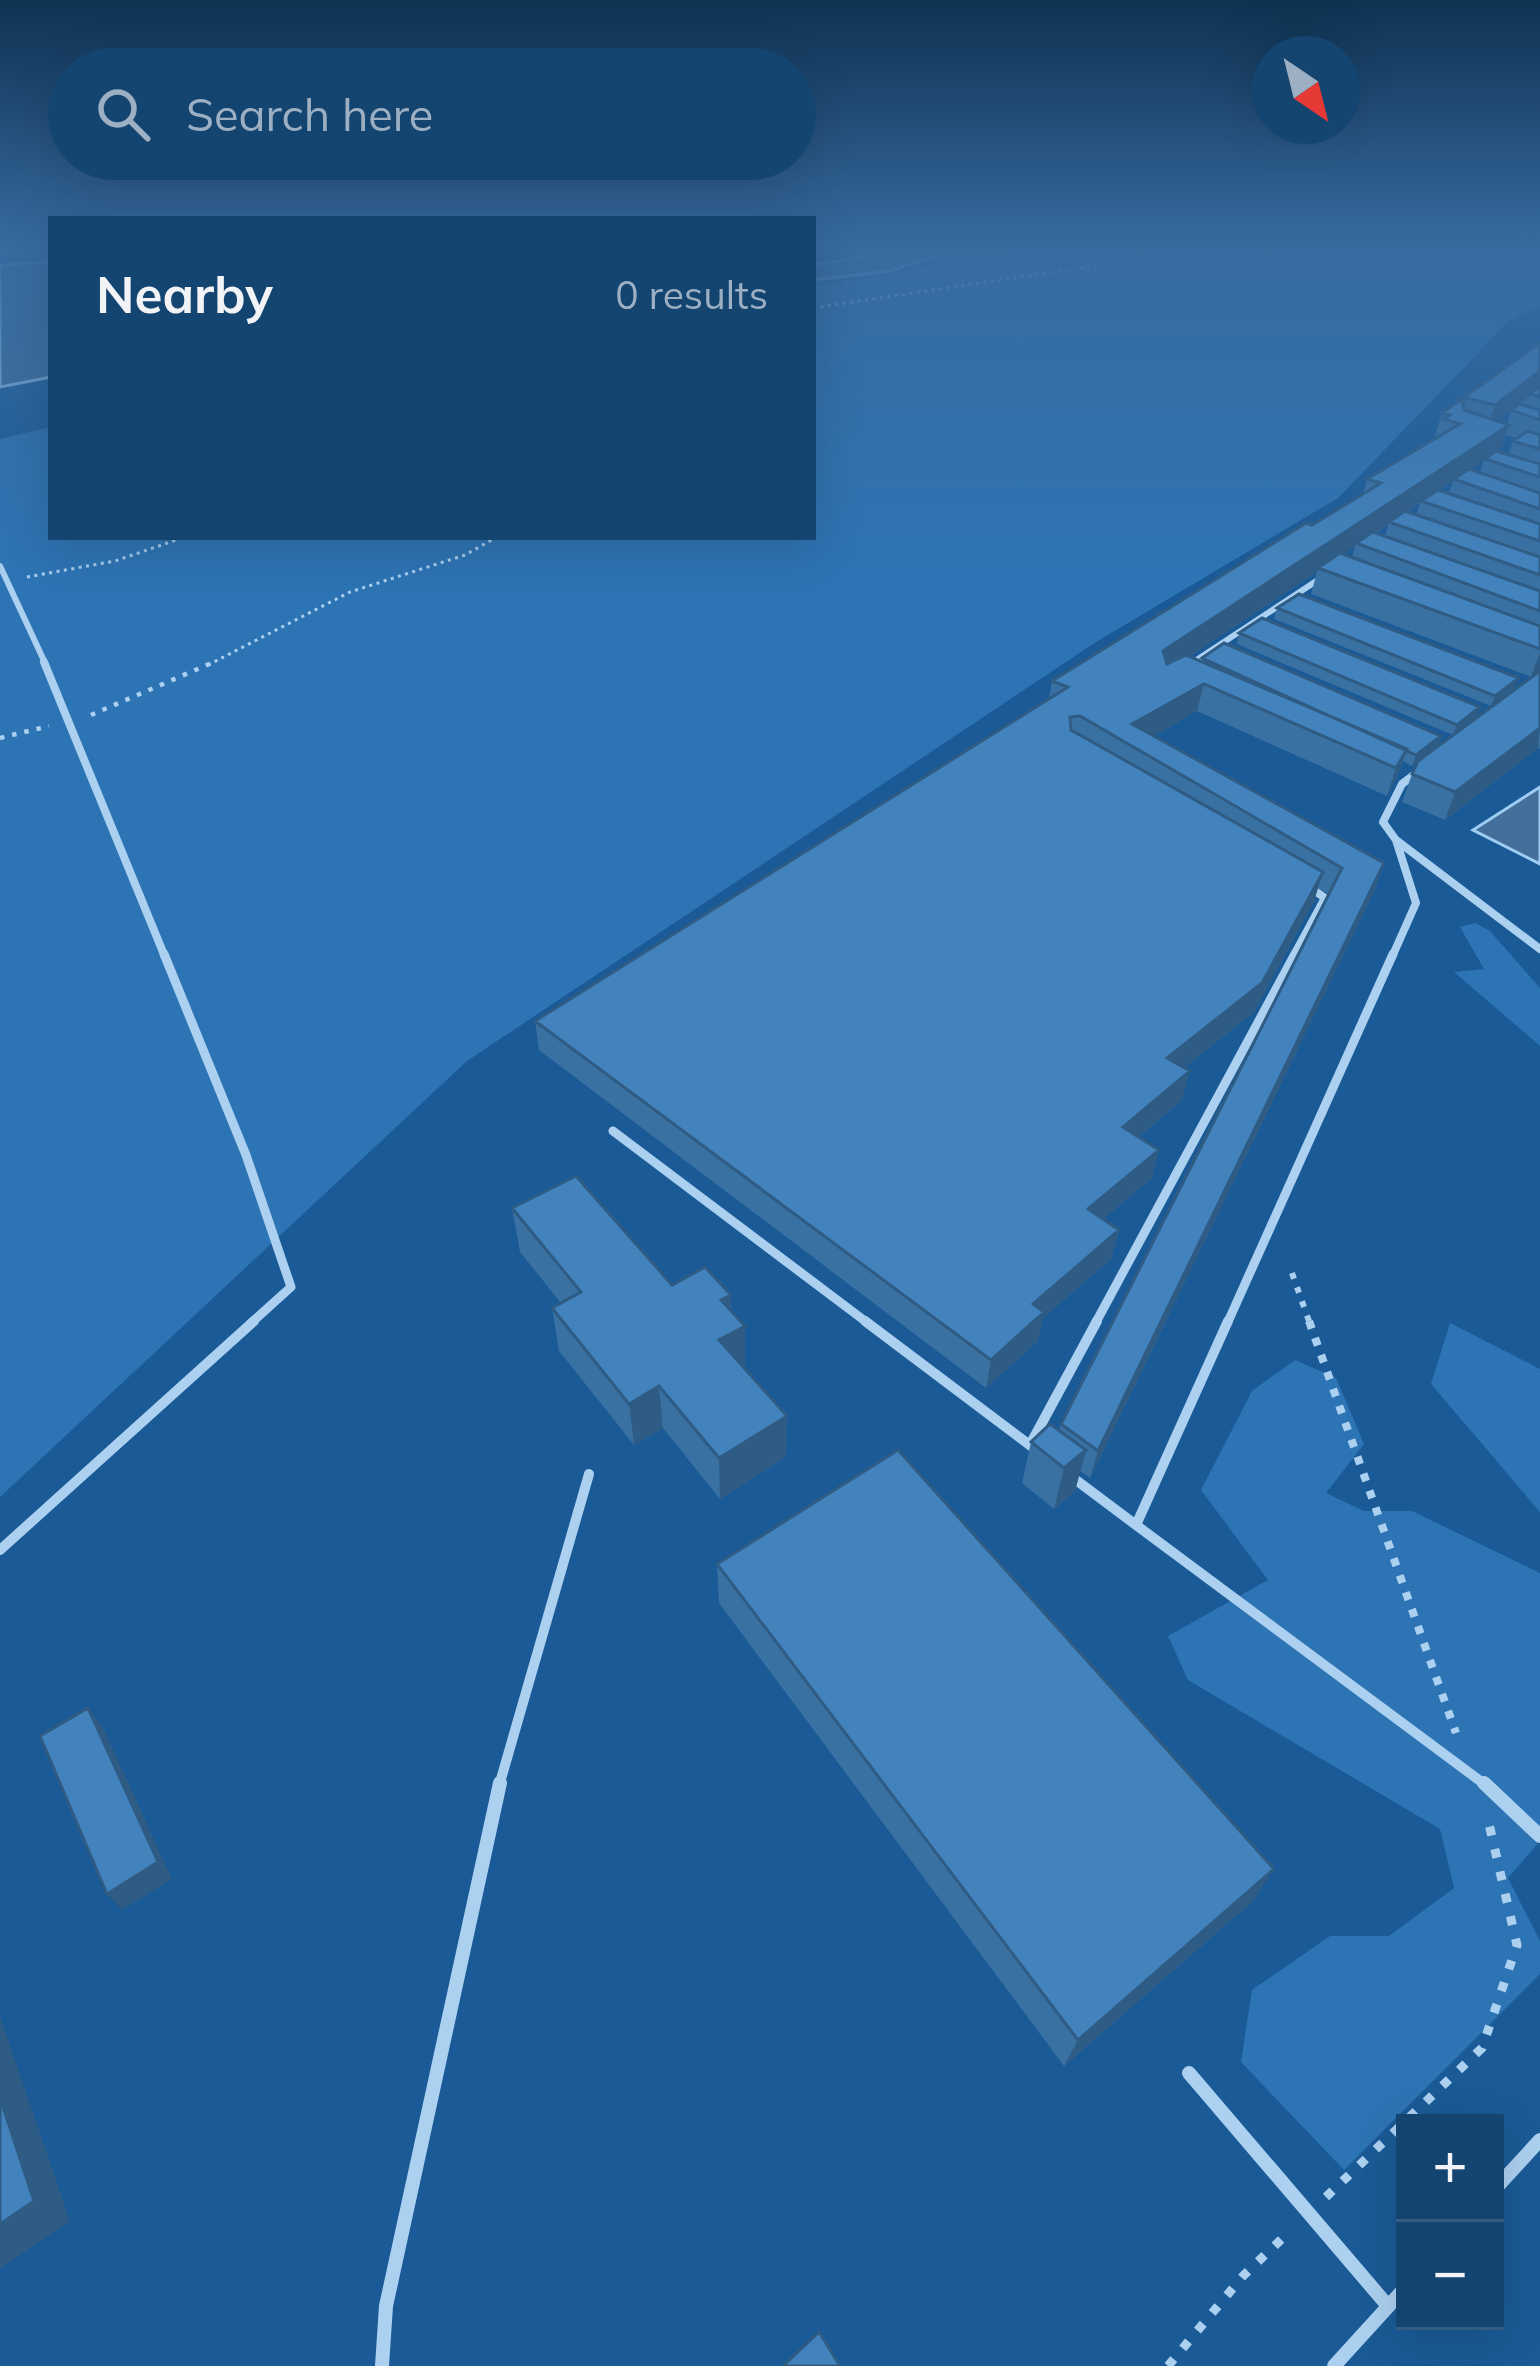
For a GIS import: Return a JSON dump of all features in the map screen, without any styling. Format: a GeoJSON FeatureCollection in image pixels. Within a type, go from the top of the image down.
{"type":"FeatureCollection","features":[{"type":"Feature","properties":{"kind":"lane"},"geometry":{"type":"LineString","coordinates":[[0,566],[246,1155],[291,1287],[0,1550]]}},
{"type":"Feature","properties":{"kind":"lane"},"geometry":{"type":"LineString","coordinates":[[1201,682],[1179,672],[1332,571]]}},
{"type":"Feature","properties":{"kind":"lane"},"geometry":{"type":"LineString","coordinates":[[1295,595],[1317,604]]}},
{"type":"Feature","properties":{"kind":"lane"},"geometry":{"type":"LineString","coordinates":[[1258,620],[1279,629]]}},
{"type":"Feature","properties":{"kind":"lane"},"geometry":{"type":"LineString","coordinates":[[1221,645],[1242,654]]}},
{"type":"Feature","properties":{"kind":"lane"},"geometry":{"type":"LineString","coordinates":[[1427,765],[1402,784],[1383,822],[1396,840],[1540,949]]}},
{"type":"Feature","properties":{"kind":"lane"},"geometry":{"type":"LineString","coordinates":[[1392,766],[1413,776]]}},
{"type":"Feature","properties":{"kind":"lane"},"geometry":{"type":"LineString","coordinates":[[1136,1525],[1416,903],[1396,840]]}},
{"type":"Feature","properties":{"kind":"lane"},"geometry":{"type":"LineString","coordinates":[[1030,1445],[1324,898],[1303,883]]}},
{"type":"Feature","properties":{"kind":"lane"},"geometry":{"type":"LineString","coordinates":[[613,1131],[1048,1458]]}},
{"type":"Feature","properties":{"kind":"lane"},"geometry":{"type":"LineString","coordinates":[[1065,1472],[1470,1770],[1540,1836]]}},
{"type":"Feature","properties":{"kind":"lane"},"geometry":{"type":"LineString","coordinates":[[382,2366],[386,2306],[510,1735],[589,1474]]}},
{"type":"Feature","properties":{"kind":"lane"},"geometry":{"type":"LineString","coordinates":[[1189,2073],[1388,2306]]}},
{"type":"Feature","properties":{"kind":"lane"},"geometry":{"type":"LineString","coordinates":[[1504,2179],[1540,2140]]}},
{"type":"Feature","properties":{"kind":"lane"},"geometry":{"type":"LineString","coordinates":[[1334,2366],[1396,2298]]}},
{"type":"Feature","properties":{"kind":"path"},"geometry":{"type":"LineString","coordinates":[[7,580],[115,561],[176,540]]}},
{"type":"Feature","properties":{"kind":"path"},"geometry":{"type":"LineString","coordinates":[[0,738],[68,722],[178,681],[352,591],[467,554],[491,540]]}},
{"type":"Feature","properties":{"kind":"path"},"geometry":{"type":"LineString","coordinates":[[1168,2366],[1243,2276],[1482,2048],[1516,1945],[1498,1848],[1292,1273]]}},
{"type":"Feature","properties":{"kind":"shaded area"},"geometry":{"type":"Polygon","coordinates":[[[0,358],[48,358],[48,378],[0,387],[0,358]]]}},
{"type":"Feature","properties":{"kind":"shaded area"},"geometry":{"type":"Polygon","coordinates":[[[816,358],[1473,358],[1338,498],[1096,642],[467,1061],[0,1497],[0,439],[48,428],[48,540],[816,540],[816,358]]]}},
{"type":"Feature","properties":{"kind":"shaded area"},"geometry":{"type":"Polygon","coordinates":[[[1540,787],[1540,864],[1473,830],[1540,787]]]}},
{"type":"Feature","properties":{"kind":"shaded area"},"geometry":{"type":"Polygon","coordinates":[[[1475,923],[1490,931],[1540,988],[1540,1046],[1454,972],[1484,969],[1460,927],[1475,923]]]}},
{"type":"Feature","properties":{"kind":"shaded area"},"geometry":{"type":"Polygon","coordinates":[[[1450,1323],[1540,1369],[1540,1512],[1431,1384],[1450,1323]]]}},
{"type":"Feature","properties":{"kind":"shaded area"},"geometry":{"type":"Polygon","coordinates":[[[1295,1360],[1336,1378],[1364,1444],[1326,1493],[1364,1511],[1412,1511],[1540,1573],[1540,1841],[1508,1878],[1540,1941],[1540,1974],[1344,2170],[1241,2062],[1252,1990],[1330,1936],[1389,1936],[1454,1888],[1440,1829],[1188,1680],[1168,1636],[1268,1580],[1201,1490],[1252,1391],[1295,1360]]]}},
{"type":"Feature","properties":{"kind":"building"},"geometry":{"type":"Polygon","coordinates":[[[1518,358],[1540,358],[1540,371],[1495,405],[1468,398],[1462,401],[1464,410],[1509,425],[1163,651],[1167,664],[1186,655],[1407,749],[1396,768],[1204,684],[1132,724],[1384,863],[1098,1451],[1061,1424],[1342,868],[1080,716],[1070,717],[1071,730],[1323,872],[1262,983],[1167,1058],[1190,1071],[1123,1127],[1159,1150],[1088,1209],[1119,1230],[1033,1304],[1044,1312],[991,1360],[535,1021],[1068,687],[1052,681],[1306,523],[1312,525],[1381,483],[1367,479],[1460,424],[1444,419],[1450,415],[1442,413],[1518,358]]]}},
{"type":"Feature","properties":{"kind":"building"},"geometry":{"type":"Polygon","coordinates":[[[1519,404],[1540,410],[1540,420],[1511,410],[1519,404]]]}},
{"type":"Feature","properties":{"kind":"building"},"geometry":{"type":"Polygon","coordinates":[[[1528,431],[1540,435],[1540,449],[1513,441],[1528,431]]]}},
{"type":"Feature","properties":{"kind":"building"},"geometry":{"type":"Polygon","coordinates":[[[1496,451],[1540,464],[1540,477],[1485,459],[1496,451]]]}},
{"type":"Feature","properties":{"kind":"building"},"geometry":{"type":"Polygon","coordinates":[[[1469,469],[1540,493],[1540,509],[1454,479],[1469,469]]]}},
{"type":"Feature","properties":{"kind":"building"},"geometry":{"type":"Polygon","coordinates":[[[1438,490],[1540,524],[1540,541],[1421,501],[1438,490]]]}},
{"type":"Feature","properties":{"kind":"building"},"geometry":{"type":"Polygon","coordinates":[[[1405,511],[1540,557],[1540,575],[1389,522],[1405,511]]]}},
{"type":"Feature","properties":{"kind":"building"},"geometry":{"type":"Polygon","coordinates":[[[1373,532],[1540,591],[1540,611],[1356,543],[1373,532]]]}},
{"type":"Feature","properties":{"kind":"building"},"geometry":{"type":"Polygon","coordinates":[[[1340,553],[1540,626],[1540,649],[1318,568],[1340,553]]]}},
{"type":"Feature","properties":{"kind":"building"},"geometry":{"type":"Polygon","coordinates":[[[1299,594],[1519,678],[1495,696],[1277,608],[1299,594]]]}},
{"type":"Feature","properties":{"kind":"building"},"geometry":{"type":"Polygon","coordinates":[[[1262,618],[1480,707],[1457,725],[1239,633],[1262,618]]]}},
{"type":"Feature","properties":{"kind":"building"},"geometry":{"type":"Polygon","coordinates":[[[1224,643],[1441,736],[1416,755],[1202,658],[1224,643]]]}},
{"type":"Feature","properties":{"kind":"building"},"geometry":{"type":"Polygon","coordinates":[[[1540,671],[1540,728],[1455,792],[1412,774],[1418,761],[1540,671]]]}},
{"type":"Feature","properties":{"kind":"building"},"geometry":{"type":"Polygon","coordinates":[[[576,1176],[672,1285],[705,1267],[731,1295],[721,1300],[745,1326],[719,1340],[787,1416],[719,1458],[659,1386],[629,1404],[552,1308],[581,1292],[512,1208],[576,1176]]]}},
{"type":"Feature","properties":{"kind":"building"},"geometry":{"type":"Polygon","coordinates":[[[1050,1424],[1086,1450],[1064,1468],[1031,1442],[1050,1424]]]}},
{"type":"Feature","properties":{"kind":"building"},"geometry":{"type":"Polygon","coordinates":[[[898,1450],[1274,1869],[1078,2040],[717,1564],[898,1450]]]}},
{"type":"Feature","properties":{"kind":"building"},"geometry":{"type":"Polygon","coordinates":[[[88,1708],[158,1862],[107,1894],[40,1736],[88,1708]]]}},
{"type":"Feature","properties":{"kind":"building"},"geometry":{"type":"Polygon","coordinates":[[[0,2098],[34,2201],[0,2224],[0,2098]]]}},
{"type":"Feature","properties":{"kind":"building"},"geometry":{"type":"Polygon","coordinates":[[[819,2332],[840,2366],[783,2366],[819,2332]]]}}]}
